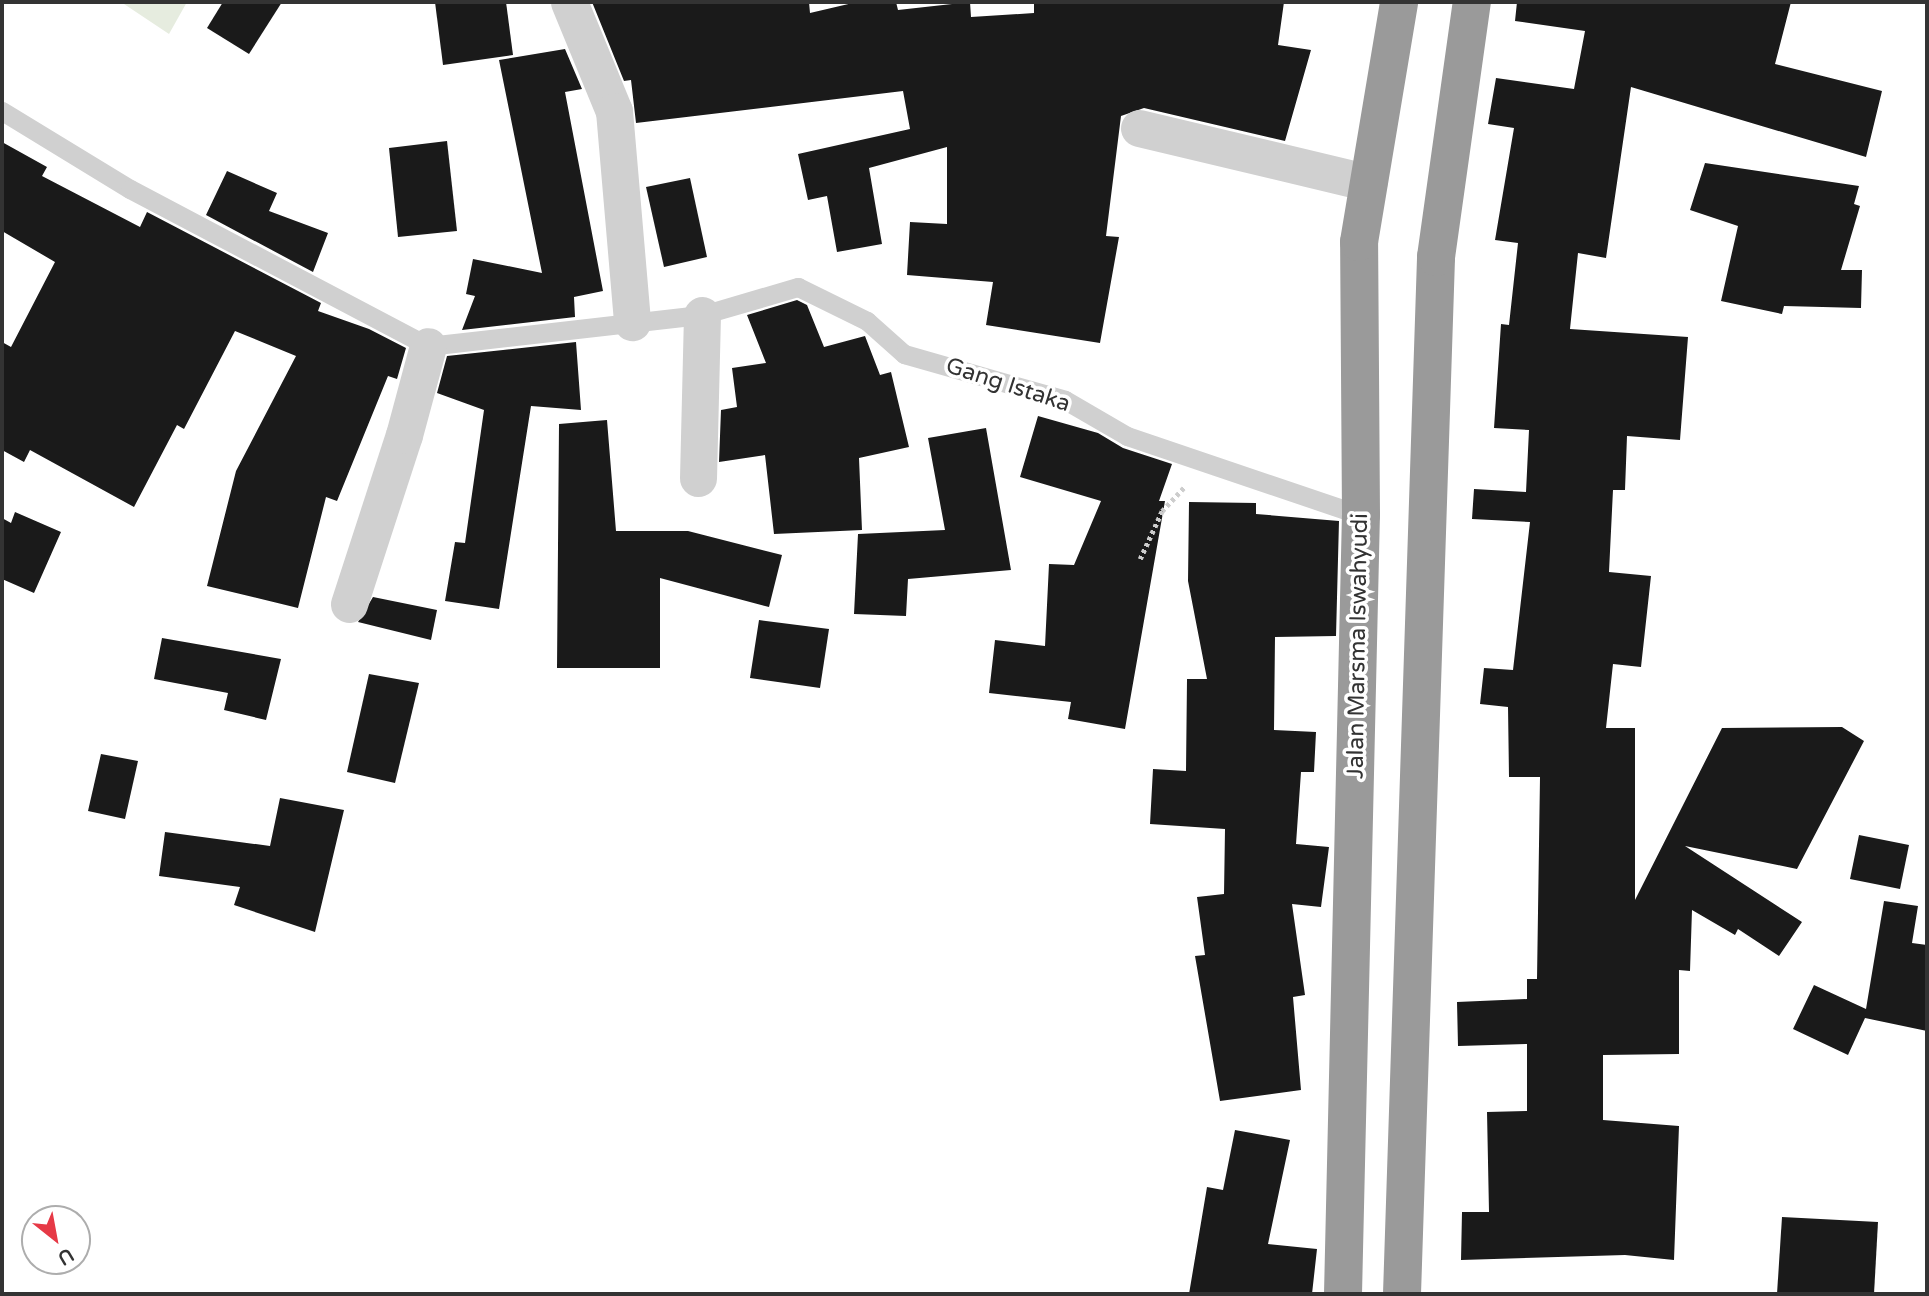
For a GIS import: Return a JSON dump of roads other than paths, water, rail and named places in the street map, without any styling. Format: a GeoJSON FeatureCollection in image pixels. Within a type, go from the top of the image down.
{"type":"FeatureCollection","features":[{"type":"Feature","properties":{"kind":"highway","name":"Jalan Marsma Iswahyudi"},"geometry":{"type":"LineString","coordinates":[[1343,1294],[1361,515],[1359,242],[1399,2]]}},
{"type":"Feature","properties":{"kind":"highway"},"geometry":{"type":"LineString","coordinates":[[1402,1294],[1436,257],[1472,2]]}},
{"type":"Feature","properties":{"kind":"street"},"geometry":{"type":"LineString","coordinates":[[569,2],[614,111],[632,322]]}},
{"type":"Feature","properties":{"kind":"street"},"geometry":{"type":"LineString","coordinates":[[1139,128],[1369,183]]}},
{"type":"Feature","properties":{"kind":"street"},"geometry":{"type":"LineString","coordinates":[[698,478],[702,315]]}},
{"type":"Feature","properties":{"kind":"street"},"geometry":{"type":"LineString","coordinates":[[349,604],[404,435],[428,346]]}},
{"type":"Feature","properties":{"kind":"lane"},"geometry":{"type":"LineString","coordinates":[[2,111],[130,189],[428,346]]}},
{"type":"Feature","properties":{"kind":"lane","name":"Gang Istaka"},"geometry":{"type":"LineString","coordinates":[[428,346],[702,315],[798,287],[809,289],[867,321],[904,354],[1065,400],[1127,436],[1361,515]]}}]}
